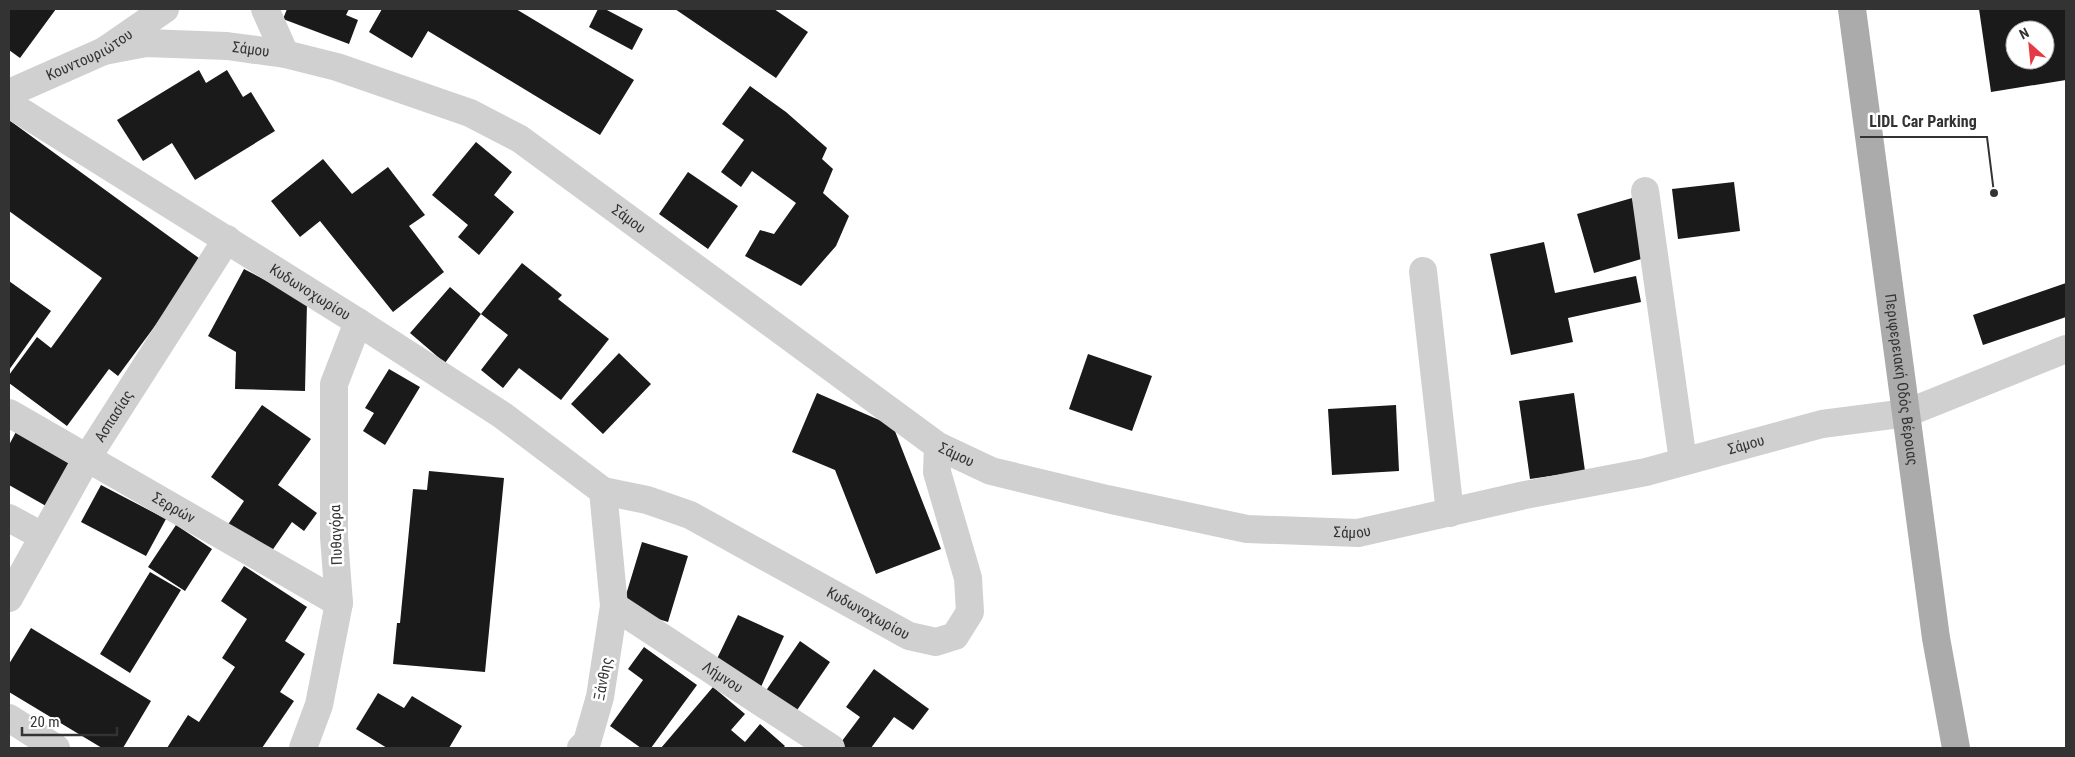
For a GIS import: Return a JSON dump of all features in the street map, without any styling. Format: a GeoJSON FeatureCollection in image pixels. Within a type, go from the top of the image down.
{"type":"FeatureCollection","features":[{"type":"Feature","properties":{"kind":"main road","name":"Περιφερειακή Οδός Βέροιας"},"geometry":{"type":"LineString","coordinates":[[1852,9],[1936,638],[1956,748]]}},
{"type":"Feature","properties":{"kind":"street","name":"Κουντουριώτου"},"geometry":{"type":"LineString","coordinates":[[9,93],[104,51],[165,9]]}},
{"type":"Feature","properties":{"kind":"street"},"geometry":{"type":"LineString","coordinates":[[265,9],[285,54]]}},
{"type":"Feature","properties":{"kind":"street","name":"Σάμου"},"geometry":{"type":"LineString","coordinates":[[104,51],[146,43],[227,46],[285,54],[337,67],[470,113],[520,139],[938,446],[991,471],[1107,499],[1247,529],[1358,533],[1525,495],[1646,472],[1822,424],[1907,413],[2066,349]]}},
{"type":"Feature","properties":{"kind":"street","name":"Κυδωνοχωρίου"},"geometry":{"type":"LineString","coordinates":[[9,104],[227,239],[502,415],[603,492],[647,500],[690,515],[909,636],[936,642],[955,636],[970,612],[968,578],[937,472],[938,446]]}},
{"type":"Feature","properties":{"kind":"street"},"geometry":{"type":"LineString","coordinates":[[1645,191],[1683,461]]}},
{"type":"Feature","properties":{"kind":"street","name":"Ασπασίας"},"geometry":{"type":"LineString","coordinates":[[9,598],[87,458],[227,239]]}},
{"type":"Feature","properties":{"kind":"street"},"geometry":{"type":"LineString","coordinates":[[1423,271],[1450,513]]}},
{"type":"Feature","properties":{"kind":"street","name":"Πυθαγόρα"},"geometry":{"type":"LineString","coordinates":[[303,748],[319,705],[339,604],[334,537],[334,384],[358,322]]}},
{"type":"Feature","properties":{"kind":"street","name":"Σερρών"},"geometry":{"type":"LineString","coordinates":[[9,413],[339,604]]}},
{"type":"Feature","properties":{"kind":"street"},"geometry":{"type":"LineString","coordinates":[[603,492],[614,606]]}},
{"type":"Feature","properties":{"kind":"street"},"geometry":{"type":"LineString","coordinates":[[9,518],[42,536]]}},
{"type":"Feature","properties":{"kind":"street","name":"Ξάνθης"},"geometry":{"type":"LineString","coordinates":[[586,746],[600,697],[614,606]]}},
{"type":"Feature","properties":{"kind":"street","name":"Λήμνου"},"geometry":{"type":"LineString","coordinates":[[614,606],[831,748]]}},
{"type":"Feature","properties":{"kind":"street"},"geometry":{"type":"LineString","coordinates":[[9,718],[56,748]]}},
{"type":"Feature","properties":{"kind":"building"},"geometry":{"type":"Polygon","coordinates":[[[9,9],[56,9],[20,58],[9,50],[9,9]]]}},
{"type":"Feature","properties":{"kind":"building"},"geometry":{"type":"Polygon","coordinates":[[[287,9],[349,9],[346,15],[358,20],[349,44],[283,19],[287,9]]]}},
{"type":"Feature","properties":{"kind":"building"},"geometry":{"type":"Polygon","coordinates":[[[382,9],[516,9],[634,80],[600,135],[428,31],[412,58],[369,32],[382,9]]]}},
{"type":"Feature","properties":{"kind":"building"},"geometry":{"type":"Polygon","coordinates":[[[598,9],[605,9],[643,29],[632,50],[589,27],[598,9]]]}},
{"type":"Feature","properties":{"kind":"building"},"geometry":{"type":"Polygon","coordinates":[[[675,9],[774,9],[808,32],[776,78],[675,9]]]}},
{"type":"Feature","properties":{"kind":"building"},"geometry":{"type":"Polygon","coordinates":[[[1979,9],[2066,9],[2066,80],[1991,92],[1979,9]]]}},
{"type":"Feature","properties":{"kind":"building"},"geometry":{"type":"Polygon","coordinates":[[[199,70],[206,83],[227,70],[243,97],[251,92],[275,131],[195,180],[172,143],[143,161],[117,120],[199,70]]]}},
{"type":"Feature","properties":{"kind":"building"},"geometry":{"type":"Polygon","coordinates":[[[750,86],[786,112],[827,148],[822,159],[833,169],[823,193],[849,216],[836,246],[801,286],[745,256],[760,230],[774,234],[796,203],[752,171],[741,187],[721,172],[744,140],[722,124],[750,86]]]}},
{"type":"Feature","properties":{"kind":"building"},"geometry":{"type":"Polygon","coordinates":[[[9,120],[203,261],[118,376],[109,369],[67,426],[9,383],[9,375],[37,337],[51,348],[102,278],[9,211],[9,120]]]}},
{"type":"Feature","properties":{"kind":"building"},"geometry":{"type":"Polygon","coordinates":[[[476,142],[512,172],[494,195],[514,212],[479,255],[458,237],[468,225],[432,195],[476,142]]]}},
{"type":"Feature","properties":{"kind":"building"},"geometry":{"type":"Polygon","coordinates":[[[323,159],[352,194],[388,167],[425,215],[409,226],[444,272],[393,312],[320,221],[300,237],[271,201],[323,159]]]}},
{"type":"Feature","properties":{"kind":"building"},"geometry":{"type":"Polygon","coordinates":[[[688,172],[738,206],[708,249],[659,214],[688,172]]]}},
{"type":"Feature","properties":{"kind":"building"},"geometry":{"type":"Polygon","coordinates":[[[1734,182],[1740,231],[1678,239],[1672,189],[1734,182]]]}},
{"type":"Feature","properties":{"kind":"building"},"geometry":{"type":"Polygon","coordinates":[[[1632,198],[1648,257],[1594,273],[1577,214],[1632,198]]]}},
{"type":"Feature","properties":{"kind":"building"},"geometry":{"type":"Polygon","coordinates":[[[1544,242],[1555,293],[1636,276],[1641,302],[1568,318],[1573,342],[1511,355],[1490,254],[1544,242]]]}},
{"type":"Feature","properties":{"kind":"building"},"geometry":{"type":"Polygon","coordinates":[[[522,263],[562,295],[558,299],[609,339],[561,400],[519,368],[503,388],[481,370],[508,335],[481,314],[522,263]]]}},
{"type":"Feature","properties":{"kind":"building"},"geometry":{"type":"Polygon","coordinates":[[[244,269],[307,302],[305,391],[235,389],[236,352],[208,336],[244,269]]]}},
{"type":"Feature","properties":{"kind":"building"},"geometry":{"type":"Polygon","coordinates":[[[9,281],[51,311],[9,370],[9,281]]]}},
{"type":"Feature","properties":{"kind":"building"},"geometry":{"type":"Polygon","coordinates":[[[2066,283],[2066,317],[1983,345],[1973,315],[2066,283]]]}},
{"type":"Feature","properties":{"kind":"building"},"geometry":{"type":"Polygon","coordinates":[[[450,287],[481,314],[445,363],[410,333],[450,287]]]}},
{"type":"Feature","properties":{"kind":"building"},"geometry":{"type":"Polygon","coordinates":[[[619,353],[651,384],[603,434],[571,404],[619,353]]]}},
{"type":"Feature","properties":{"kind":"building"},"geometry":{"type":"Polygon","coordinates":[[[1088,354],[1152,376],[1132,431],[1069,409],[1088,354]]]}},
{"type":"Feature","properties":{"kind":"building"},"geometry":{"type":"Polygon","coordinates":[[[389,369],[420,387],[385,445],[363,431],[374,413],[365,408],[389,369]]]}},
{"type":"Feature","properties":{"kind":"building"},"geometry":{"type":"Polygon","coordinates":[[[817,393],[893,426],[941,549],[876,574],[835,470],[792,452],[817,393]]]}},
{"type":"Feature","properties":{"kind":"building"},"geometry":{"type":"Polygon","coordinates":[[[1574,393],[1585,471],[1530,479],[1519,401],[1574,393]]]}},
{"type":"Feature","properties":{"kind":"building"},"geometry":{"type":"Polygon","coordinates":[[[262,405],[311,439],[278,485],[317,513],[304,531],[292,522],[269,555],[227,526],[244,501],[211,477],[262,405]]]}},
{"type":"Feature","properties":{"kind":"building"},"geometry":{"type":"Polygon","coordinates":[[[1396,405],[1399,471],[1332,475],[1328,409],[1396,405]]]}},
{"type":"Feature","properties":{"kind":"building"},"geometry":{"type":"Polygon","coordinates":[[[17,430],[71,461],[46,506],[9,485],[9,445],[17,430]]]}},
{"type":"Feature","properties":{"kind":"building"},"geometry":{"type":"Polygon","coordinates":[[[429,471],[504,478],[485,672],[393,664],[397,623],[400,623],[413,489],[427,490],[429,471]]]}},
{"type":"Feature","properties":{"kind":"building"},"geometry":{"type":"Polygon","coordinates":[[[101,485],[166,519],[146,556],[81,522],[101,485]]]}},
{"type":"Feature","properties":{"kind":"building"},"geometry":{"type":"Polygon","coordinates":[[[176,525],[212,549],[185,591],[148,567],[176,525]]]}},
{"type":"Feature","properties":{"kind":"building"},"geometry":{"type":"Polygon","coordinates":[[[642,542],[688,556],[668,622],[622,608],[642,542]]]}},
{"type":"Feature","properties":{"kind":"building"},"geometry":{"type":"Polygon","coordinates":[[[244,566],[307,607],[285,641],[305,654],[280,692],[294,701],[262,748],[167,748],[188,715],[199,722],[235,667],[222,658],[247,619],[221,601],[244,566]]]}},
{"type":"Feature","properties":{"kind":"building"},"geometry":{"type":"Polygon","coordinates":[[[150,572],[181,590],[130,673],[100,654],[150,572]]]}},
{"type":"Feature","properties":{"kind":"building"},"geometry":{"type":"Polygon","coordinates":[[[738,615],[784,636],[760,689],[713,667],[738,615]]]}},
{"type":"Feature","properties":{"kind":"building"},"geometry":{"type":"Polygon","coordinates":[[[31,628],[151,701],[123,748],[102,748],[9,692],[9,664],[31,628]]]}},
{"type":"Feature","properties":{"kind":"building"},"geometry":{"type":"Polygon","coordinates":[[[800,641],[830,662],[793,716],[763,695],[800,641]]]}},
{"type":"Feature","properties":{"kind":"building"},"geometry":{"type":"Polygon","coordinates":[[[644,647],[697,685],[651,748],[641,748],[610,726],[643,680],[628,669],[644,647]]]}},
{"type":"Feature","properties":{"kind":"building"},"geometry":{"type":"Polygon","coordinates":[[[874,669],[929,709],[913,730],[894,717],[871,748],[844,748],[839,745],[860,717],[846,707],[874,669]]]}},
{"type":"Feature","properties":{"kind":"building"},"geometry":{"type":"Polygon","coordinates":[[[713,687],[745,714],[731,730],[745,742],[760,724],[785,746],[783,748],[661,748],[713,687]]]}},
{"type":"Feature","properties":{"kind":"building"},"geometry":{"type":"Polygon","coordinates":[[[378,693],[404,708],[412,696],[462,726],[449,748],[387,748],[356,729],[378,693]]]}},
{"type":"Feature","properties":{"kind":"place","name":"LIDL Car Parking"},"geometry":{"type":"Point","coordinates":[1994,193]}}]}
